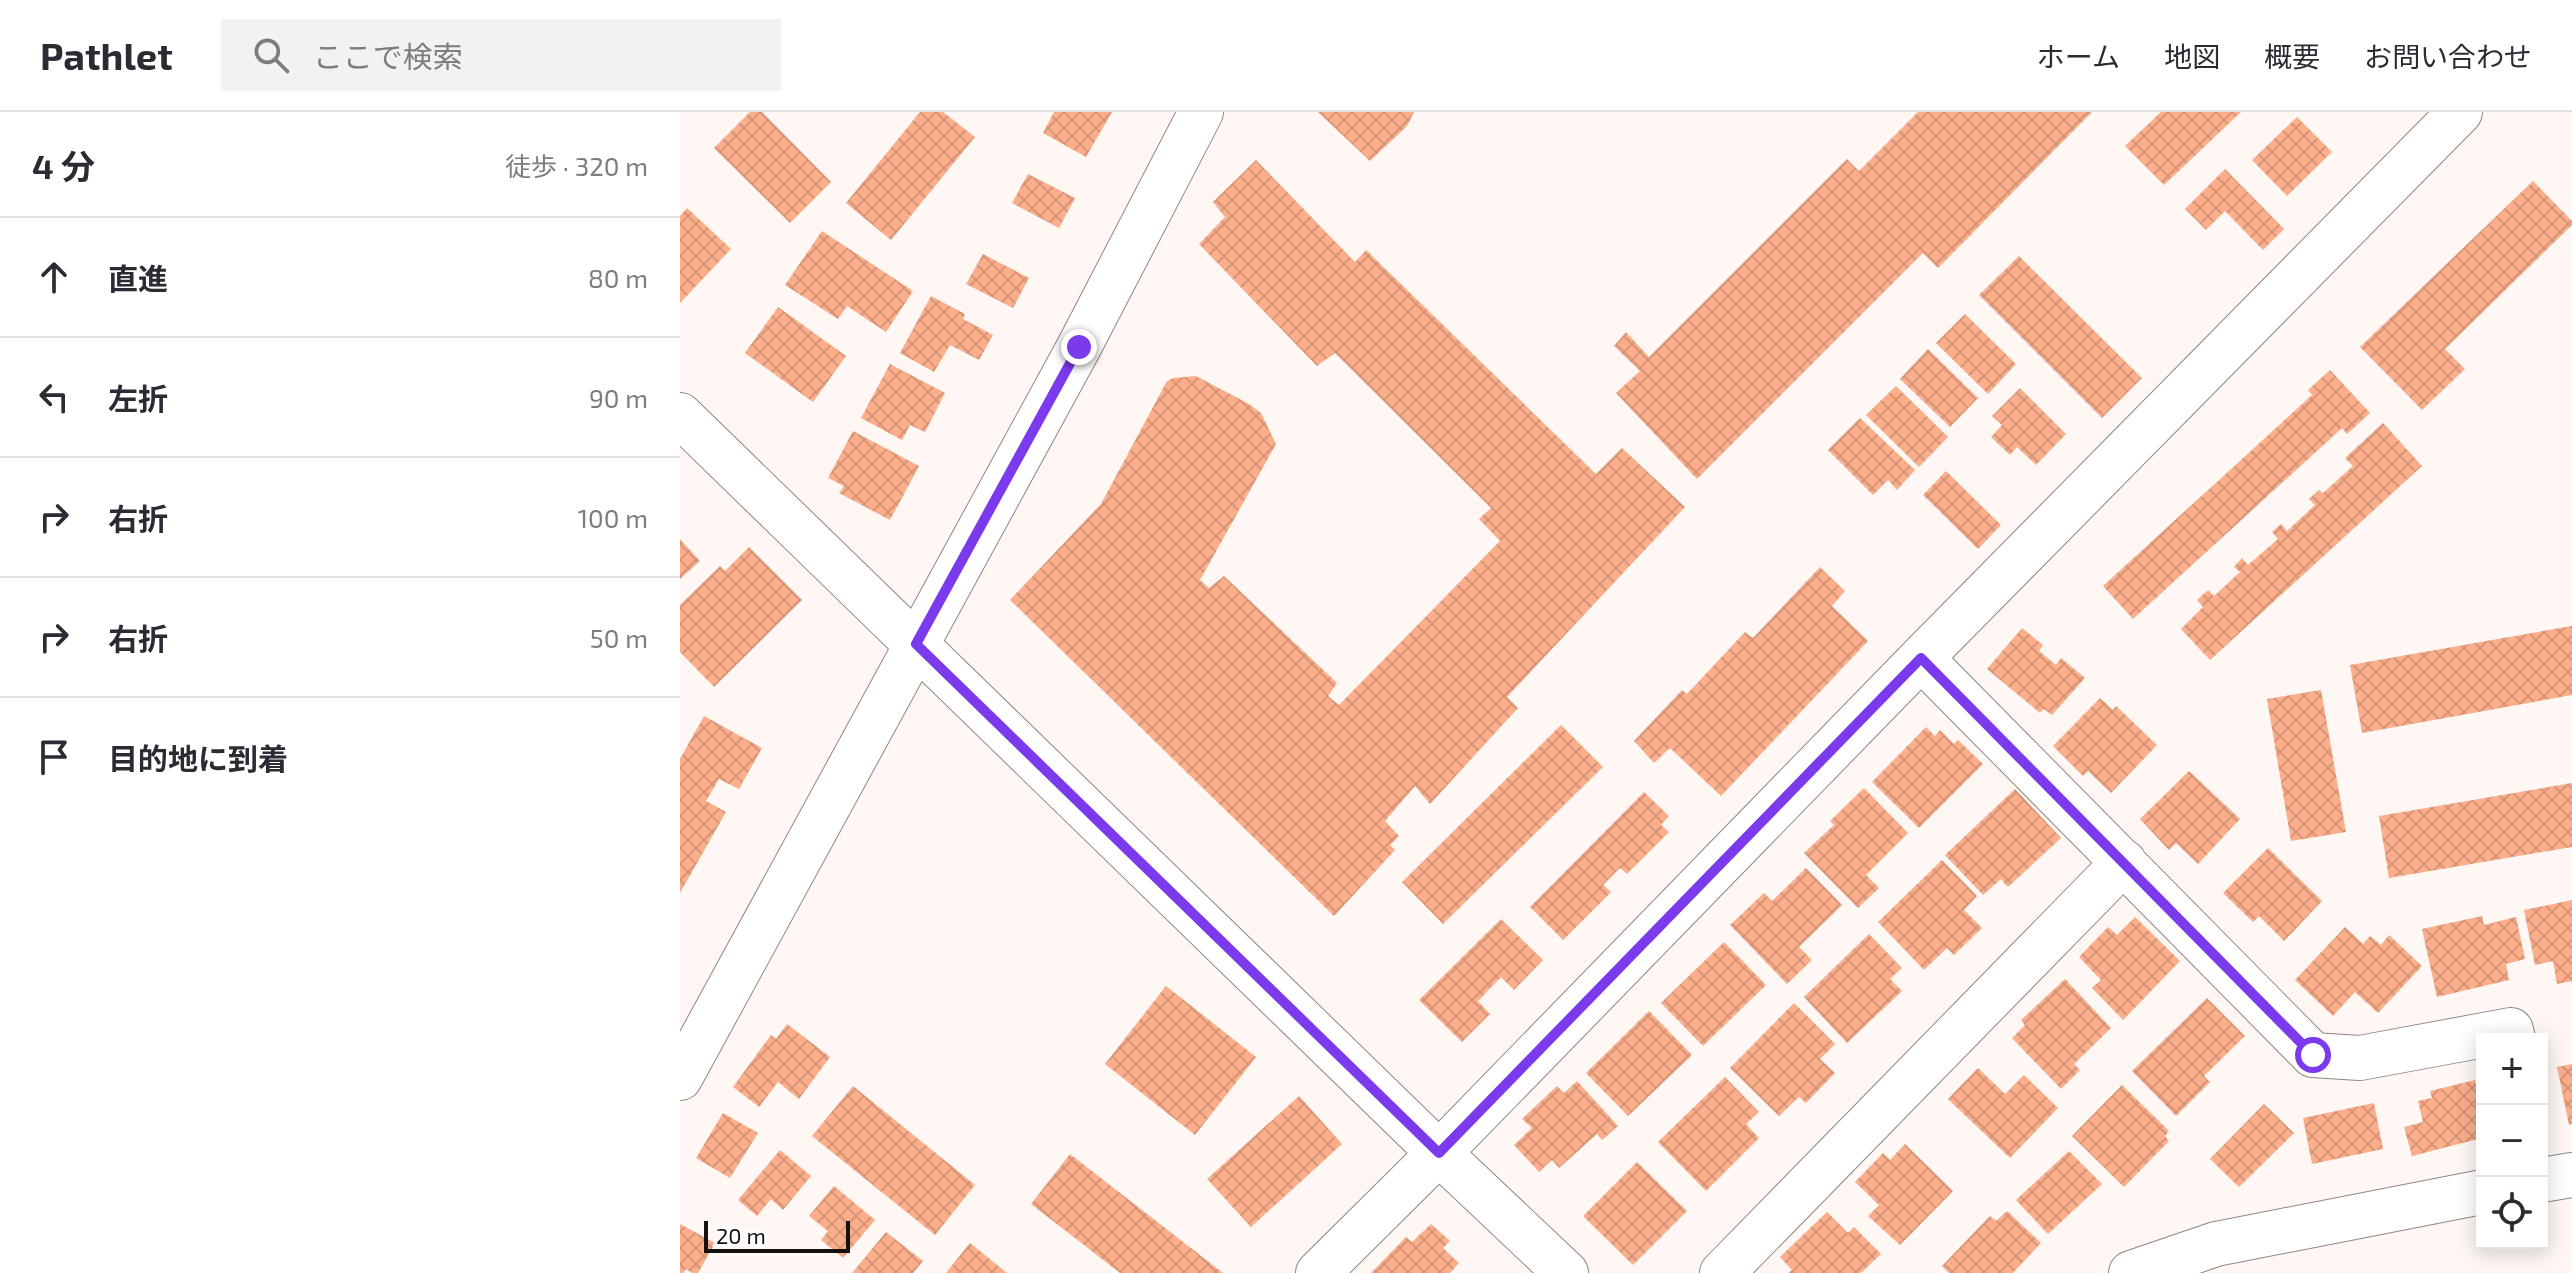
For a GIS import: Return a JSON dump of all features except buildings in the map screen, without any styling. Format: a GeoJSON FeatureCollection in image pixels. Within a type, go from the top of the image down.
{"type":"FeatureCollection","features":[{"type":"Feature","properties":{"kind":"street"},"geometry":{"type":"LineString","coordinates":[[680,1078],[1079,347],[1201,112]]}},
{"type":"Feature","properties":{"kind":"street"},"geometry":{"type":"LineString","coordinates":[[1318,1273],[2460,112]]}},
{"type":"Feature","properties":{"kind":"street"},"geometry":{"type":"LineString","coordinates":[[680,415],[1566,1273]]}},
{"type":"Feature","properties":{"kind":"street"},"geometry":{"type":"LineString","coordinates":[[1921,658],[2313,1055],[2360,1058],[2476,1036]]}},
{"type":"Feature","properties":{"kind":"street"},"geometry":{"type":"LineString","coordinates":[[1722,1273],[2124,862]]}},
{"type":"Feature","properties":{"kind":"street"},"geometry":{"type":"LineString","coordinates":[[2548,1179],[2572,1175]]}},
{"type":"Feature","properties":{"kind":"street"},"geometry":{"type":"LineString","coordinates":[[2131,1273],[2219,1259],[2476,1194]]}},
{"type":"Feature","properties":{"kind":"route"},"geometry":{"type":"LineString","coordinates":[[1079,347],[916,644],[1439,1153],[1921,658],[2313,1055]]}}]}
